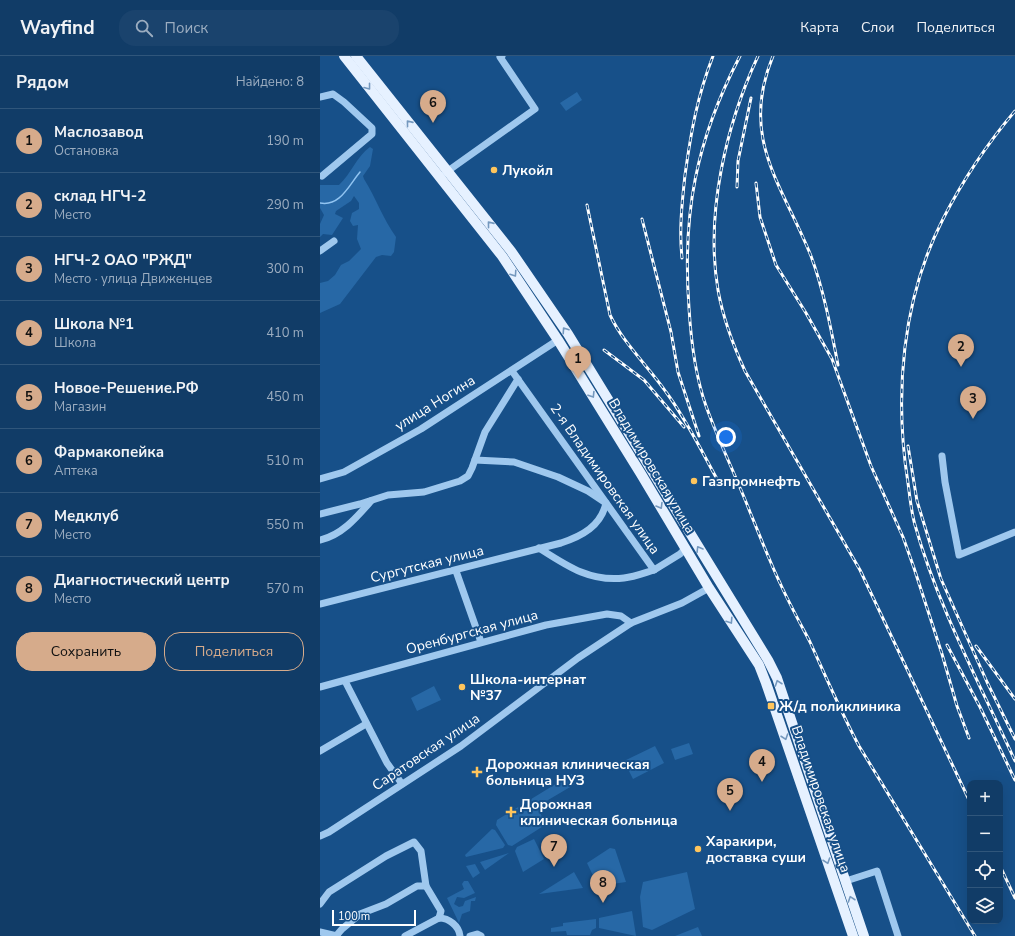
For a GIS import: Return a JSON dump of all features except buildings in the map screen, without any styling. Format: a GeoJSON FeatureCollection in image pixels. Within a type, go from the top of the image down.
{"type":"FeatureCollection","features":[{"type":"Feature","properties":{"kind":"main road","name":"Владимировская улица"},"geometry":{"type":"LineString","coordinates":[[344,56],[443,174],[511,251],[568,334],[768,660],[777,678],[864,936]]}},
{"type":"Feature","properties":{"kind":"main road","name":"Владимировская улица"},"geometry":{"type":"LineString","coordinates":[[356,56],[502,256],[558,340],[686,548],[708,588],[753,655],[766,682],[853,936]]}},
{"type":"Feature","properties":{"kind":"street"},"geometry":{"type":"LineString","coordinates":[[443,174],[535,109],[500,57],[502,56]]}},
{"type":"Feature","properties":{"kind":"street"},"geometry":{"type":"LineString","coordinates":[[320,97],[332,94],[344,102],[372,128],[372,134],[322,176]]}},
{"type":"Feature","properties":{"kind":"street"},"geometry":{"type":"LineString","coordinates":[[320,251],[334,241]]}},
{"type":"Feature","properties":{"kind":"street","name":"улица Ногина"},"geometry":{"type":"LineString","coordinates":[[320,480],[344,472],[421,429],[448,410],[476,394],[558,340]]}},
{"type":"Feature","properties":{"kind":"street","name":"2-я Владимировская улица"},"geometry":{"type":"LineString","coordinates":[[512,371],[654,570],[680,554],[686,548]]}},
{"type":"Feature","properties":{"kind":"street"},"geometry":{"type":"LineString","coordinates":[[320,514],[395,493],[410,494],[424,492],[460,481],[468,476],[486,432],[518,379]]}},
{"type":"Feature","properties":{"kind":"street"},"geometry":{"type":"LineString","coordinates":[[942,456],[945,482],[959,555],[1015,532]]}},
{"type":"Feature","properties":{"kind":"street"},"geometry":{"type":"LineString","coordinates":[[475,460],[514,462],[558,477],[588,491],[606,503]]}},
{"type":"Feature","properties":{"kind":"street"},"geometry":{"type":"LineString","coordinates":[[320,540],[329,538],[356,520],[372,500]]}},
{"type":"Feature","properties":{"kind":"street","name":"Сургутская улица"},"geometry":{"type":"LineString","coordinates":[[320,604],[456,571],[576,538],[592,528],[604,513],[606,503]]}},
{"type":"Feature","properties":{"kind":"street"},"geometry":{"type":"LineString","coordinates":[[540,548],[576,571],[587,575],[625,578],[654,570]]}},
{"type":"Feature","properties":{"kind":"street"},"geometry":{"type":"LineString","coordinates":[[456,571],[481,642]]}},
{"type":"Feature","properties":{"kind":"street","name":"Саратовская улица"},"geometry":{"type":"LineString","coordinates":[[320,836],[329,832],[461,746],[578,658],[631,624],[682,603],[708,588]]}},
{"type":"Feature","properties":{"kind":"street","name":"Оренбургская улица"},"geometry":{"type":"LineString","coordinates":[[320,687],[546,625],[607,614],[620,616],[631,624]]}},
{"type":"Feature","properties":{"kind":"street"},"geometry":{"type":"LineString","coordinates":[[345,681],[387,763],[402,784]]}},
{"type":"Feature","properties":{"kind":"street"},"geometry":{"type":"LineString","coordinates":[[320,751],[366,724]]}},
{"type":"Feature","properties":{"kind":"street"},"geometry":{"type":"LineString","coordinates":[[320,904],[329,892],[386,856],[414,842],[421,850],[426,886],[441,911],[440,918]]}},
{"type":"Feature","properties":{"kind":"street"},"geometry":{"type":"LineString","coordinates":[[849,880],[877,871],[898,936]]}},
{"type":"Feature","properties":{"kind":"street"},"geometry":{"type":"LineString","coordinates":[[320,932],[334,936],[360,914],[386,904],[418,886],[426,886]]}},
{"type":"Feature","properties":{"kind":"street"},"geometry":{"type":"LineString","coordinates":[[405,936],[440,918],[447,918],[455,925],[460,936]]}},
{"type":"Feature","properties":{"kind":"street"},"geometry":{"type":"LineString","coordinates":[[470,936],[477,934],[481,936]]}},
{"type":"Feature","properties":{"kind":"shaded area"},"geometry":{"type":"Polygon","coordinates":[[[577,92],[582,100],[566,111],[560,103],[577,92]]]}},
{"type":"Feature","properties":{"kind":"shaded area"},"geometry":{"type":"Polygon","coordinates":[[[370,147],[373,149],[370,166],[363,176],[387,223],[396,237],[394,252],[391,256],[382,255],[376,257],[340,304],[320,313],[320,283],[328,281],[335,275],[341,265],[349,261],[361,249],[357,239],[358,225],[353,226],[350,221],[352,213],[359,209],[359,203],[354,196],[351,201],[336,211],[335,214],[343,218],[332,235],[323,234],[320,237],[320,224],[324,215],[320,208],[320,185],[339,185],[361,155],[370,147]]]}},
{"type":"Feature","properties":{"kind":"shaded area"},"geometry":{"type":"Polygon","coordinates":[[[434,686],[441,700],[417,711],[411,698],[434,686]]]}},
{"type":"Feature","properties":{"kind":"shaded area"},"geometry":{"type":"Polygon","coordinates":[[[689,743],[693,754],[675,760],[671,749],[689,743]]]}},
{"type":"Feature","properties":{"kind":"shaded area"},"geometry":{"type":"Polygon","coordinates":[[[655,746],[664,763],[633,779],[624,761],[655,746]]]}},
{"type":"Feature","properties":{"kind":"shaded area"},"geometry":{"type":"Polygon","coordinates":[[[572,774],[577,783],[543,803],[546,809],[540,812],[545,825],[512,846],[508,845],[496,825],[497,820],[572,774]]]}},
{"type":"Feature","properties":{"kind":"shaded area"},"geometry":{"type":"Polygon","coordinates":[[[492,829],[495,830],[505,845],[503,848],[466,857],[465,855],[492,829]]]}},
{"type":"Feature","properties":{"kind":"shaded area"},"geometry":{"type":"Polygon","coordinates":[[[534,839],[544,859],[523,872],[515,851],[517,847],[534,839]]]}},
{"type":"Feature","properties":{"kind":"shaded area"},"geometry":{"type":"Polygon","coordinates":[[[610,848],[615,849],[626,882],[598,886],[587,863],[610,848]]]}},
{"type":"Feature","properties":{"kind":"shaded area"},"geometry":{"type":"Polygon","coordinates":[[[509,853],[485,870],[480,862],[509,853]]]}},
{"type":"Feature","properties":{"kind":"shaded area"},"geometry":{"type":"Polygon","coordinates":[[[475,864],[480,873],[473,878],[466,866],[475,864]]]}},
{"type":"Feature","properties":{"kind":"shaded area"},"geometry":{"type":"Polygon","coordinates":[[[574,872],[583,888],[539,894],[574,872]]]}},
{"type":"Feature","properties":{"kind":"shaded area"},"geometry":{"type":"Polygon","coordinates":[[[687,872],[695,909],[652,930],[643,927],[640,897],[643,882],[687,872]]]}},
{"type":"Feature","properties":{"kind":"shaded area"},"geometry":{"type":"Polygon","coordinates":[[[464,881],[468,881],[475,893],[464,898],[457,897],[454,904],[459,907],[463,906],[465,901],[476,897],[475,901],[471,901],[470,911],[462,914],[459,923],[447,898],[464,889],[462,884],[464,881]]]}},
{"type":"Feature","properties":{"kind":"shaded area"},"geometry":{"type":"Polygon","coordinates":[[[632,911],[636,936],[599,928],[599,918],[632,911]]]}},
{"type":"Feature","properties":{"kind":"shaded area"},"geometry":{"type":"Polygon","coordinates":[[[596,919],[596,928],[592,930],[590,935],[567,935],[566,931],[551,932],[551,928],[563,926],[563,923],[596,919]]]}},
{"type":"Feature","properties":{"kind":"shaded area"},"geometry":{"type":"Polygon","coordinates":[[[698,927],[702,936],[675,936],[698,927]]]}},
{"type":"Feature","properties":{"kind":"waterway"},"geometry":{"type":"LineString","coordinates":[[320,203],[333,202],[339,198],[348,189],[360,172]]}},
{"type":"Feature","properties":{"kind":"railway"},"geometry":{"type":"LineString","coordinates":[[682,258],[681,216],[687,159],[699,100],[713,56]]}},
{"type":"Feature","properties":{"kind":"railway"},"geometry":{"type":"LineString","coordinates":[[740,56],[712,118],[695,178],[690,209],[687,274],[689,308],[692,345],[702,394],[772,566],[810,642],[852,733],[975,936]]}},
{"type":"Feature","properties":{"kind":"railway"},"geometry":{"type":"LineString","coordinates":[[758,56],[736,111],[721,170],[714,231],[718,290],[723,311],[745,371],[860,570],[967,796]]}},
{"type":"Feature","properties":{"kind":"railway"},"geometry":{"type":"LineString","coordinates":[[773,56],[764,85],[761,112],[762,136],[768,160],[777,183],[800,230],[816,269],[827,310],[838,365]]}},
{"type":"Feature","properties":{"kind":"railway"},"geometry":{"type":"LineString","coordinates":[[737,187],[738,161],[751,98]]}},
{"type":"Feature","properties":{"kind":"railway"},"geometry":{"type":"LineString","coordinates":[[1015,111],[985,149],[967,176],[943,219],[929,250],[918,282],[910,314],[902,382],[904,450],[915,525],[924,556],[960,645],[1015,761]]}},
{"type":"Feature","properties":{"kind":"railway"},"geometry":{"type":"LineString","coordinates":[[756,183],[760,217],[776,265],[806,313],[832,359],[871,466],[903,537],[942,654],[957,706],[969,738]]}},
{"type":"Feature","properties":{"kind":"railway"},"geometry":{"type":"LineString","coordinates":[[587,205],[610,315],[622,335],[673,402],[717,479]]}},
{"type":"Feature","properties":{"kind":"railway"},"geometry":{"type":"LineString","coordinates":[[642,219],[671,332],[678,372],[699,436]]}},
{"type":"Feature","properties":{"kind":"railway"},"geometry":{"type":"LineString","coordinates":[[604,350],[644,380],[684,427]]}},
{"type":"Feature","properties":{"kind":"railway"},"geometry":{"type":"LineString","coordinates":[[908,446],[917,501],[941,579],[987,682],[1015,739]]}},
{"type":"Feature","properties":{"kind":"railway"},"geometry":{"type":"LineString","coordinates":[[947,645],[980,707],[1015,780]]}},
{"type":"Feature","properties":{"kind":"railway"},"geometry":{"type":"LineString","coordinates":[[976,646],[1015,699]]}},
{"type":"Feature","properties":{"kind":"railway"},"geometry":{"type":"LineString","coordinates":[[1003,872],[1015,898]]}},
{"type":"Feature","properties":{"kind":"place","name":"Фармакопейка"},"geometry":{"type":"Point","coordinates":[433,123]}},
{"type":"Feature","properties":{"kind":"place","name":"Лукойл"},"geometry":{"type":"Point","coordinates":[494,170]}},
{"type":"Feature","properties":{"kind":"place","name":"склад НГЧ-2"},"geometry":{"type":"Point","coordinates":[961,367]}},
{"type":"Feature","properties":{"kind":"place","name":"Маслозавод"},"geometry":{"type":"Point","coordinates":[578,379]}},
{"type":"Feature","properties":{"kind":"place","name":"НГЧ-2 ОАО \"РЖД\""},"geometry":{"type":"Point","coordinates":[973,419]}},
{"type":"Feature","properties":{"kind":"place","name":"Газпромнефть"},"geometry":{"type":"Point","coordinates":[694,481]}},
{"type":"Feature","properties":{"kind":"place","name":"Школа-интернат №37"},"geometry":{"type":"Point","coordinates":[462,687]}},
{"type":"Feature","properties":{"kind":"place","name":"Ж/д поликлиника"},"geometry":{"type":"Point","coordinates":[771,706]}},
{"type":"Feature","properties":{"kind":"place","name":"Дорожная клиническая больница НУЗ"},"geometry":{"type":"Point","coordinates":[477,772]}},
{"type":"Feature","properties":{"kind":"place","name":"Школа №1"},"geometry":{"type":"Point","coordinates":[762,782]}},
{"type":"Feature","properties":{"kind":"place","name":"Новое-Решение.РФ"},"geometry":{"type":"Point","coordinates":[730,811]}},
{"type":"Feature","properties":{"kind":"place","name":"Дорожная клиническая больница"},"geometry":{"type":"Point","coordinates":[511,812]}},
{"type":"Feature","properties":{"kind":"place","name":"Харакири, доставка суши"},"geometry":{"type":"Point","coordinates":[698,849]}},
{"type":"Feature","properties":{"kind":"place","name":"Медклуб"},"geometry":{"type":"Point","coordinates":[554,867]}},
{"type":"Feature","properties":{"kind":"place","name":"Диагностический центр"},"geometry":{"type":"Point","coordinates":[603,903]}}]}
